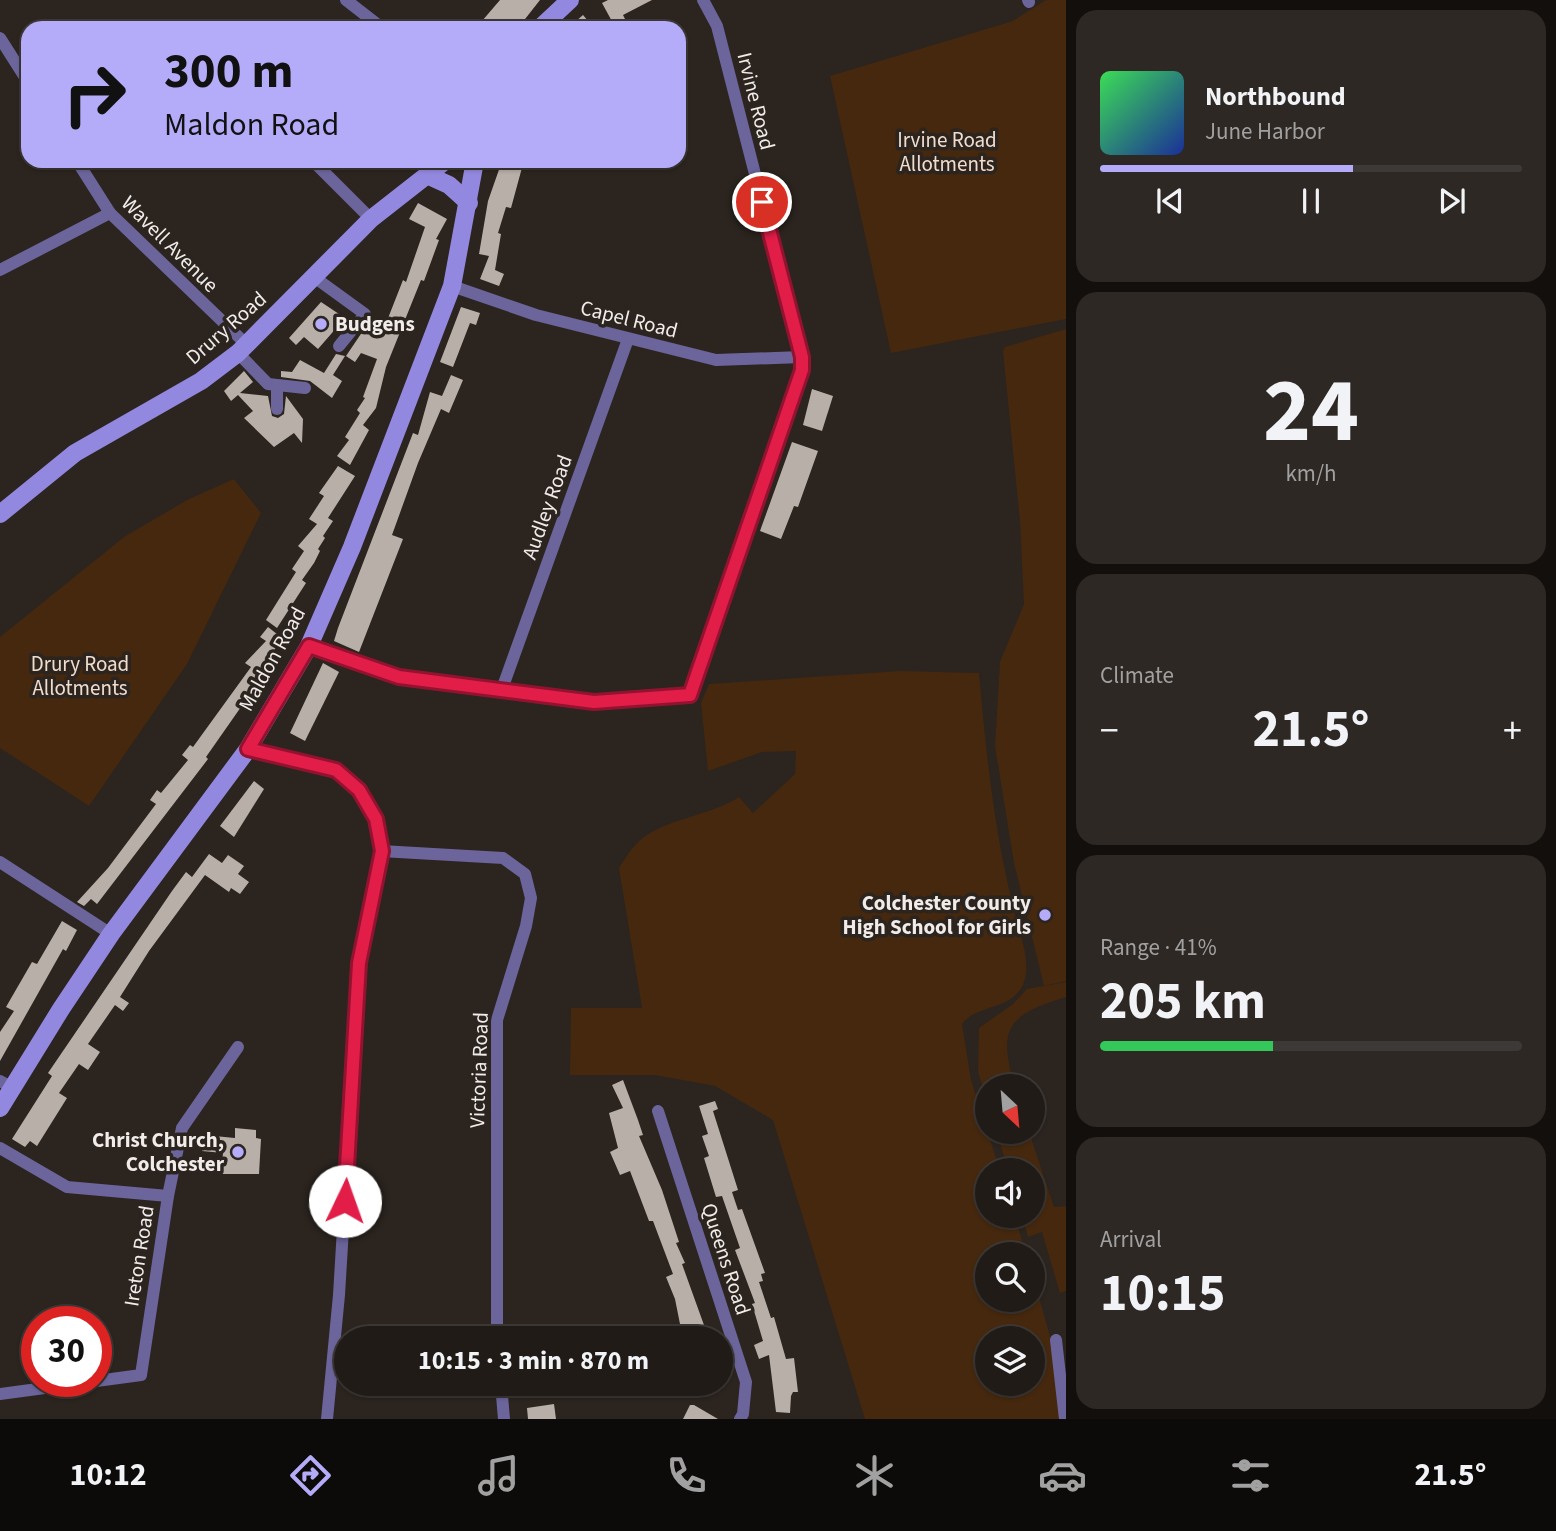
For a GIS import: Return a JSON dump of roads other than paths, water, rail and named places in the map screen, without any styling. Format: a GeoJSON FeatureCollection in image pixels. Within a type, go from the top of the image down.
{"type":"FeatureCollection","features":[{"type":"Feature","properties":{"kind":"main road"},"geometry":{"type":"LineString","coordinates":[[548,21],[570,0]]}},
{"type":"Feature","properties":{"kind":"main road","name":"Drury Road"},"geometry":{"type":"LineString","coordinates":[[0,514],[75,453],[201,381],[242,349],[371,219],[436,168]]}},
{"type":"Feature","properties":{"kind":"main road","name":"Maldon Road"},"geometry":{"type":"LineString","coordinates":[[0,1108],[6,1084],[111,934],[248,749],[309,646],[352,547],[452,286],[473,169]]}},
{"type":"Feature","properties":{"kind":"main road"},"geometry":{"type":"LineString","coordinates":[[427,175],[449,185],[469,203]]}},
{"type":"Feature","properties":{"kind":"street"},"geometry":{"type":"LineString","coordinates":[[346,0],[373,21]]}},
{"type":"Feature","properties":{"kind":"street","name":"Irvine Road"},"geometry":{"type":"LineString","coordinates":[[502,689],[594,702],[690,695],[802,370],[802,357],[717,26],[703,0]]}},
{"type":"Feature","properties":{"kind":"street"},"geometry":{"type":"LineString","coordinates":[[0,38],[21,71]]}},
{"type":"Feature","properties":{"kind":"street","name":"Wavell Avenue"},"geometry":{"type":"LineString","coordinates":[[81,168],[110,214],[242,349],[268,383],[277,386]]}},
{"type":"Feature","properties":{"kind":"street"},"geometry":{"type":"LineString","coordinates":[[320,168],[371,219]]}},
{"type":"Feature","properties":{"kind":"street"},"geometry":{"type":"LineString","coordinates":[[0,271],[110,214]]}},
{"type":"Feature","properties":{"kind":"street"},"geometry":{"type":"LineString","coordinates":[[314,277],[365,314],[339,346]]}},
{"type":"Feature","properties":{"kind":"street","name":"Capel Road"},"geometry":{"type":"LineString","coordinates":[[452,286],[536,315],[716,360],[802,357]]}},
{"type":"Feature","properties":{"kind":"street","name":"Audley Road"},"geometry":{"type":"LineString","coordinates":[[502,689],[628,339]]}},
{"type":"Feature","properties":{"kind":"street"},"geometry":{"type":"LineString","coordinates":[[277,409],[277,386],[305,388]]}},
{"type":"Feature","properties":{"kind":"street"},"geometry":{"type":"LineString","coordinates":[[309,646],[399,677],[502,689]]}},
{"type":"Feature","properties":{"kind":"street"},"geometry":{"type":"LineString","coordinates":[[248,749],[336,770],[347,777],[370,805],[376,819],[382,851],[359,963],[340,1284],[327,1419]]}},
{"type":"Feature","properties":{"kind":"street","name":"Victoria Road"},"geometry":{"type":"LineString","coordinates":[[382,851],[503,858],[517,865],[525,874],[529,886],[526,926],[497,1020],[497,1326]]}},
{"type":"Feature","properties":{"kind":"street"},"geometry":{"type":"LineString","coordinates":[[0,862],[111,934]]}},
{"type":"Feature","properties":{"kind":"street"},"geometry":{"type":"LineString","coordinates":[[168,1196],[182,1128],[238,1047]]}},
{"type":"Feature","properties":{"kind":"street","name":"Queens Road"},"geometry":{"type":"LineString","coordinates":[[658,1111],[746,1382],[740,1419]]}},
{"type":"Feature","properties":{"kind":"street","name":"Ireton Road"},"geometry":{"type":"LineString","coordinates":[[0,1148],[67,1187],[168,1196],[141,1375],[0,1394]]}},
{"type":"Feature","properties":{"kind":"street"},"geometry":{"type":"LineString","coordinates":[[1056,1340],[1065,1419]]}},
{"type":"Feature","properties":{"kind":"street"},"geometry":{"type":"LineString","coordinates":[[502,1396],[504,1419]]}},
{"type":"Feature","properties":{"kind":"place","name":"Budgens"},"geometry":{"type":"Point","coordinates":[321,324]}},
{"type":"Feature","properties":{"kind":"place","name":"Colchester County High School for Girls"},"geometry":{"type":"Point","coordinates":[1045,915]}},
{"type":"Feature","properties":{"kind":"place","name":"Christ Church, Colchester"},"geometry":{"type":"Point","coordinates":[238,1152]}},
{"type":"Feature","properties":{"kind":"park label","name":"Irvine Road Allotments"},"geometry":{"type":"Point","coordinates":[947,152]}},
{"type":"Feature","properties":{"kind":"park label","name":"Drury Road Allotments"},"geometry":{"type":"Point","coordinates":[80,676]}}]}
